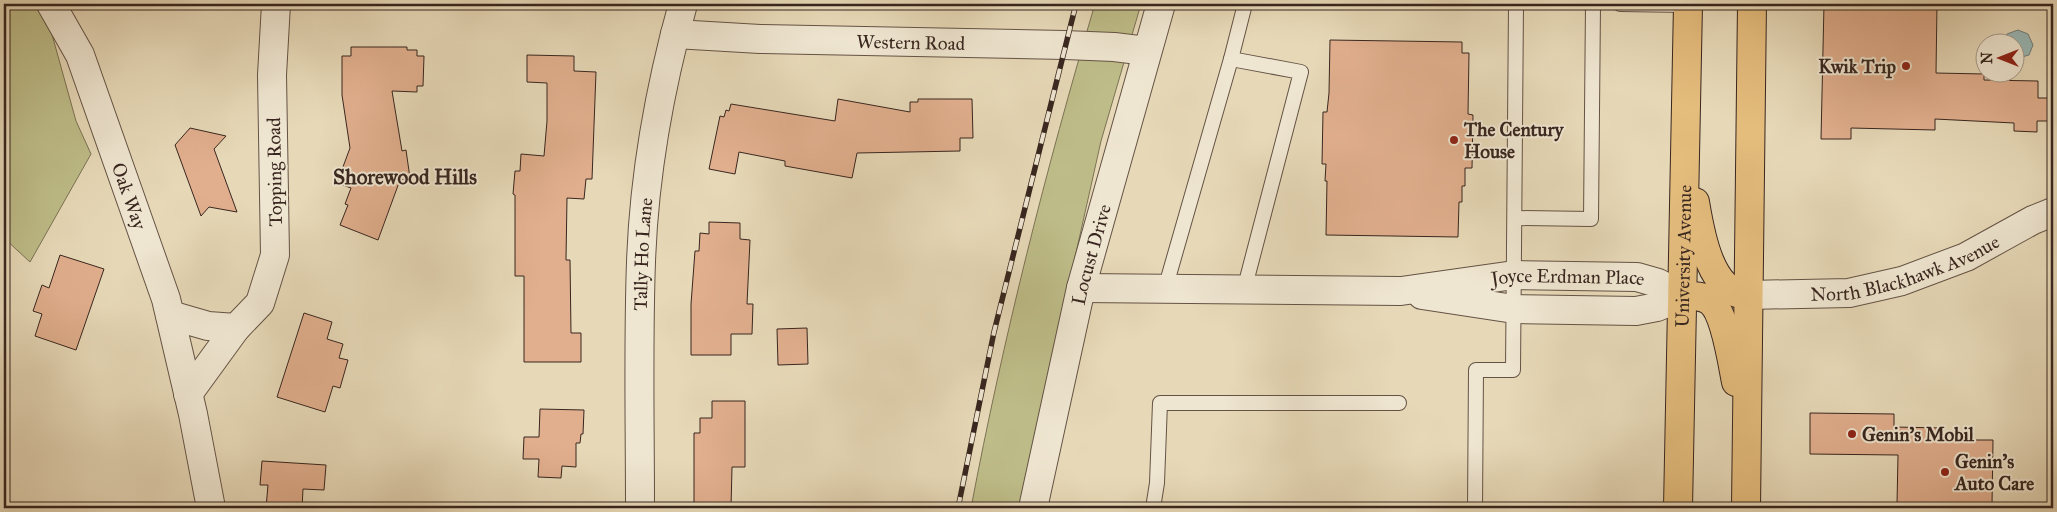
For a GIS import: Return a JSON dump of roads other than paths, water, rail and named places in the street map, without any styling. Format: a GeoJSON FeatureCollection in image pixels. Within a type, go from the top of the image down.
{"type":"FeatureCollection","features":[{"type":"Feature","properties":{"kind":"main road","name":"University Avenue"},"geometry":{"type":"LineString","coordinates":[[1678,508],[1688,4]]}},
{"type":"Feature","properties":{"kind":"main road"},"geometry":{"type":"LineString","coordinates":[[1746,508],[1752,4]]}},
{"type":"Feature","properties":{"kind":"main road"},"geometry":{"type":"LineString","coordinates":[[1686,139],[1700,227],[1715,274],[1727,290],[1748,295]]}},
{"type":"Feature","properties":{"kind":"main road"},"geometry":{"type":"LineString","coordinates":[[1683,296],[1700,297],[1710,301],[1718,310],[1746,428]]}},
{"type":"Feature","properties":{"kind":"street","name":"Oak Way"},"geometry":{"type":"LineString","coordinates":[[51,4],[80,55],[170,315],[211,508]]}},
{"type":"Feature","properties":{"kind":"street","name":"Topping Road"},"geometry":{"type":"LineString","coordinates":[[188,394],[236,328],[260,304],[275,255],[272,75],[276,4]]}},
{"type":"Feature","properties":{"kind":"street","name":"Tally Ho Lane"},"geometry":{"type":"LineString","coordinates":[[640,508],[641,261],[647,184],[662,89],[683,4]]}},
{"type":"Feature","properties":{"kind":"street","name":"Locust Drive"},"geometry":{"type":"LineString","coordinates":[[1034,508],[1081,288],[1161,4]]}},
{"type":"Feature","properties":{"kind":"street","name":"Western Road"},"geometry":{"type":"LineString","coordinates":[[675,34],[779,39],[1065,44],[1147,51]]}},
{"type":"Feature","properties":{"kind":"street","name":"North Blackhawk Avenue"},"geometry":{"type":"LineString","coordinates":[[1748,295],[1849,293],[1902,281],[1966,257],[2033,220],[2053,212]]}},
{"type":"Feature","properties":{"kind":"street","name":"Joyce Erdman Place"},"geometry":{"type":"LineString","coordinates":[[1081,288],[1401,291],[1514,275],[1637,277],[1658,283],[1683,296]]}},
{"type":"Feature","properties":{"kind":"street","name":"Joyce Erdman Place"},"geometry":{"type":"LineString","coordinates":[[1401,291],[1476,305],[1514,309],[1636,311],[1657,307],[1683,296]]}},
{"type":"Feature","properties":{"kind":"street"},"geometry":{"type":"LineString","coordinates":[[170,315],[208,326],[236,328]]}},
{"type":"Feature","properties":{"kind":"lane"},"geometry":{"type":"LineString","coordinates":[[1165,289],[1245,4]]}},
{"type":"Feature","properties":{"kind":"lane"},"geometry":{"type":"LineString","coordinates":[[1475,508],[1476,370],[1513,370],[1516,4]]}},
{"type":"Feature","properties":{"kind":"lane"},"geometry":{"type":"LineString","coordinates":[[1514,218],[1591,219],[1593,4]]}},
{"type":"Feature","properties":{"kind":"lane"},"geometry":{"type":"LineString","coordinates":[[1620,4],[1688,4]]}},
{"type":"Feature","properties":{"kind":"lane"},"geometry":{"type":"LineString","coordinates":[[1231,59],[1301,72],[1244,290]]}},
{"type":"Feature","properties":{"kind":"lane"},"geometry":{"type":"LineString","coordinates":[[1153,508],[1157,482],[1160,403],[1399,403]]}},
{"type":"Feature","properties":{"kind":"water"},"geometry":{"type":"Polygon","coordinates":[[[2024,32],[2028,34],[2033,45],[2029,55],[2024,56],[2024,32]]]}},
{"type":"Feature","properties":{"kind":"railway"},"geometry":{"type":"LineString","coordinates":[[958,508],[994,332],[1076,4]]}},
{"type":"Feature","properties":{"kind":"place","name":"Kwik Trip"},"geometry":{"type":"Point","coordinates":[1906,66]}},
{"type":"Feature","properties":{"kind":"place","name":"The Century House"},"geometry":{"type":"Point","coordinates":[1454,140]}},
{"type":"Feature","properties":{"kind":"place","name":"Genin's Mobil"},"geometry":{"type":"Point","coordinates":[1852,434]}},
{"type":"Feature","properties":{"kind":"place","name":"Genin's Auto Care"},"geometry":{"type":"Point","coordinates":[1945,472]}},
{"type":"Feature","properties":{"kind":"district","name":"Shorewood Hills"},"geometry":{"type":"Point","coordinates":[405,177]}}]}
